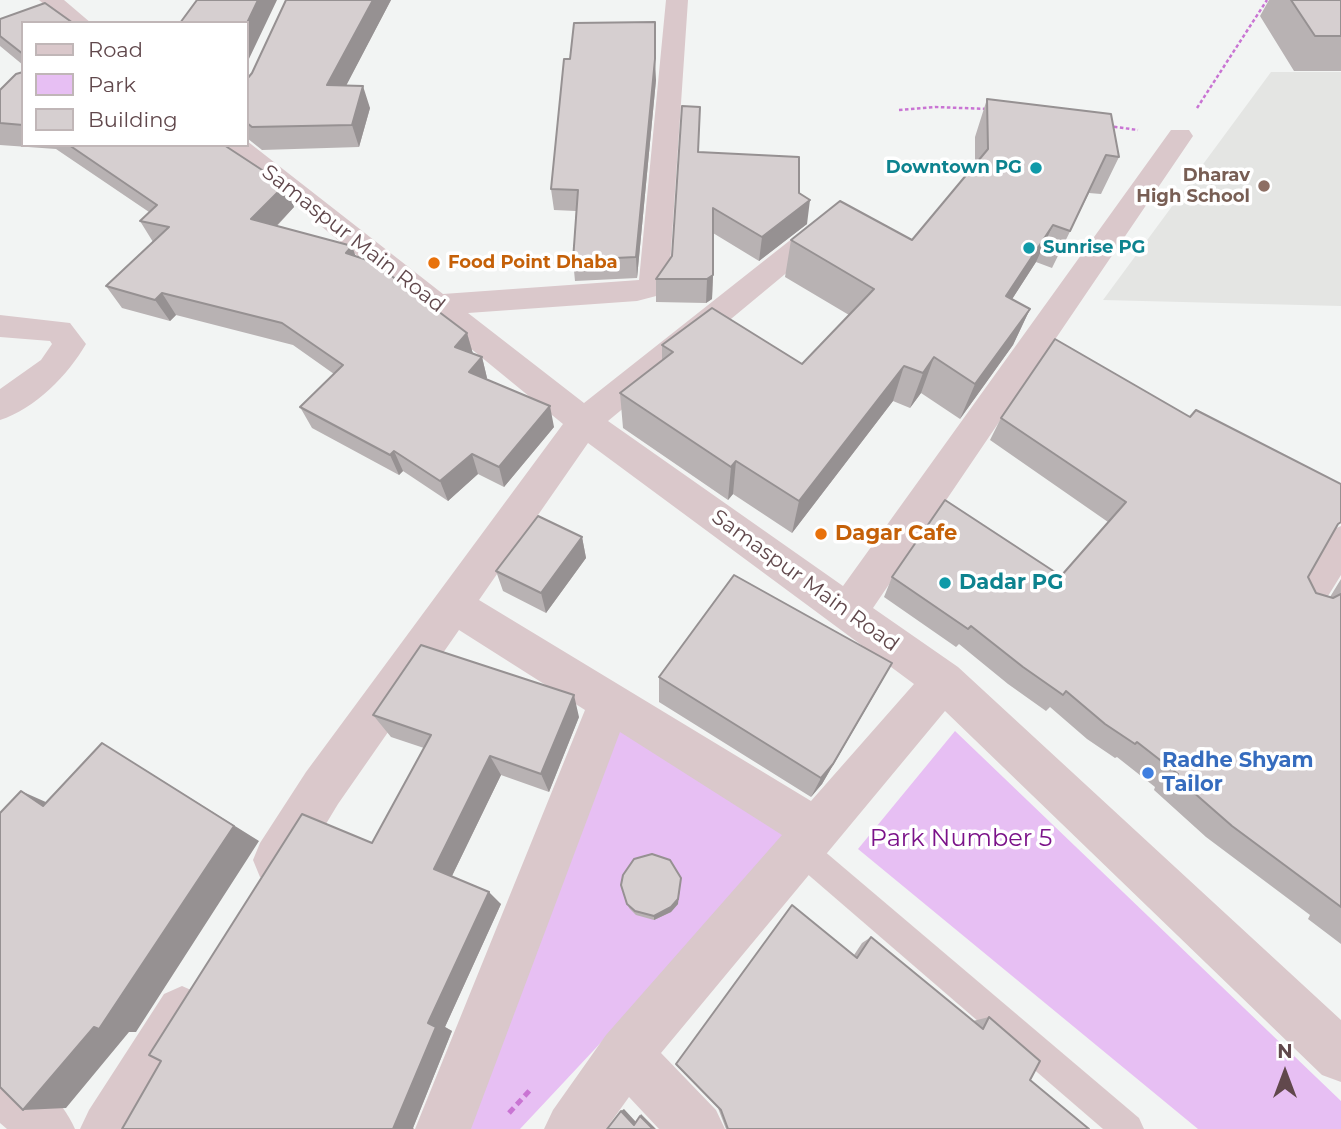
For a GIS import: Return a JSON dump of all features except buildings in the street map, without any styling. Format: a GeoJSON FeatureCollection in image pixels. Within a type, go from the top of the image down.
{"type":"FeatureCollection","features":[{"type":"Feature","properties":{"kind":"street"},"geometry":{"type":"LineString","coordinates":[[50,0],[77,21]]}},
{"type":"Feature","properties":{"kind":"street"},"geometry":{"type":"LineString","coordinates":[[436,305],[649,288],[654,280],[677,0]]}},
{"type":"Feature","properties":{"kind":"street"},"geometry":{"type":"LineString","coordinates":[[848,611],[1180,136]]}},
{"type":"Feature","properties":{"kind":"street","name":"Samaspur Main Road"},"geometry":{"type":"LineString","coordinates":[[238,147],[584,422],[943,681],[1341,1056]]}},
{"type":"Feature","properties":{"kind":"street"},"geometry":{"type":"LineString","coordinates":[[256,894],[322,788],[584,422],[827,225]]}},
{"type":"Feature","properties":{"kind":"street"},"geometry":{"type":"LineString","coordinates":[[0,326],[59,331],[70,344],[53,368],[0,407]]}},
{"type":"Feature","properties":{"kind":"street"},"geometry":{"type":"LineString","coordinates":[[1306,597],[1341,542]]}},
{"type":"Feature","properties":{"kind":"street"},"geometry":{"type":"LineString","coordinates":[[453,606],[610,702],[808,839]]}},
{"type":"Feature","properties":{"kind":"street"},"geometry":{"type":"LineString","coordinates":[[572,1129],[625,1054],[943,681]]}},
{"type":"Feature","properties":{"kind":"street"},"geometry":{"type":"LineString","coordinates":[[443,1129],[610,702]]}},
{"type":"Feature","properties":{"kind":"street"},"geometry":{"type":"LineString","coordinates":[[108,1129],[204,976]]}},
{"type":"Feature","properties":{"kind":"street"},"geometry":{"type":"LineString","coordinates":[[625,1054],[697,1129]]}},
{"type":"Feature","properties":{"kind":"street"},"geometry":{"type":"LineString","coordinates":[[0,1086],[47,1129]]}},
{"type":"Feature","properties":{"kind":"lane"},"geometry":{"type":"LineString","coordinates":[[808,839],[1128,1129]]}},
{"type":"Feature","properties":{"kind":"path"},"geometry":{"type":"LineString","coordinates":[[1098,124],[1180,136],[1267,0]]}},
{"type":"Feature","properties":{"kind":"path"},"geometry":{"type":"LineString","coordinates":[[899,110],[935,107],[990,109]]}},
{"type":"Feature","properties":{"kind":"path"},"geometry":{"type":"LineString","coordinates":[[503,1119],[542,1078]]}},
{"type":"Feature","properties":{"kind":"shaded area","name":"Dharav High School"},"geometry":{"type":"Polygon","coordinates":[[[1271,72],[1341,72],[1341,306],[1103,300],[1271,72]]]}},
{"type":"Feature","properties":{"kind":"green space"},"geometry":{"type":"Polygon","coordinates":[[[616,723],[799,831],[520,1129],[461,1129],[616,723]]]}},
{"type":"Feature","properties":{"kind":"green space","name":"Park Number 5"},"geometry":{"type":"Polygon","coordinates":[[[955,731],[1341,1101],[1341,1129],[1198,1129],[858,849],[955,731]]]}},
{"type":"Feature","properties":{"kind":"place","name":"Downtown PG"},"geometry":{"type":"Point","coordinates":[1036,168]}},
{"type":"Feature","properties":{"kind":"place","name":"Dharav High School"},"geometry":{"type":"Point","coordinates":[1264,186]}},
{"type":"Feature","properties":{"kind":"place","name":"Sunrise PG"},"geometry":{"type":"Point","coordinates":[1029,248]}},
{"type":"Feature","properties":{"kind":"place","name":"Food Point Dhaba"},"geometry":{"type":"Point","coordinates":[434,263]}},
{"type":"Feature","properties":{"kind":"place","name":"Dagar Cafe"},"geometry":{"type":"Point","coordinates":[821,534]}},
{"type":"Feature","properties":{"kind":"place","name":"Dadar PG"},"geometry":{"type":"Point","coordinates":[945,583]}},
{"type":"Feature","properties":{"kind":"place","name":"Radhe Shyam Tailor"},"geometry":{"type":"Point","coordinates":[1148,773]}}]}
